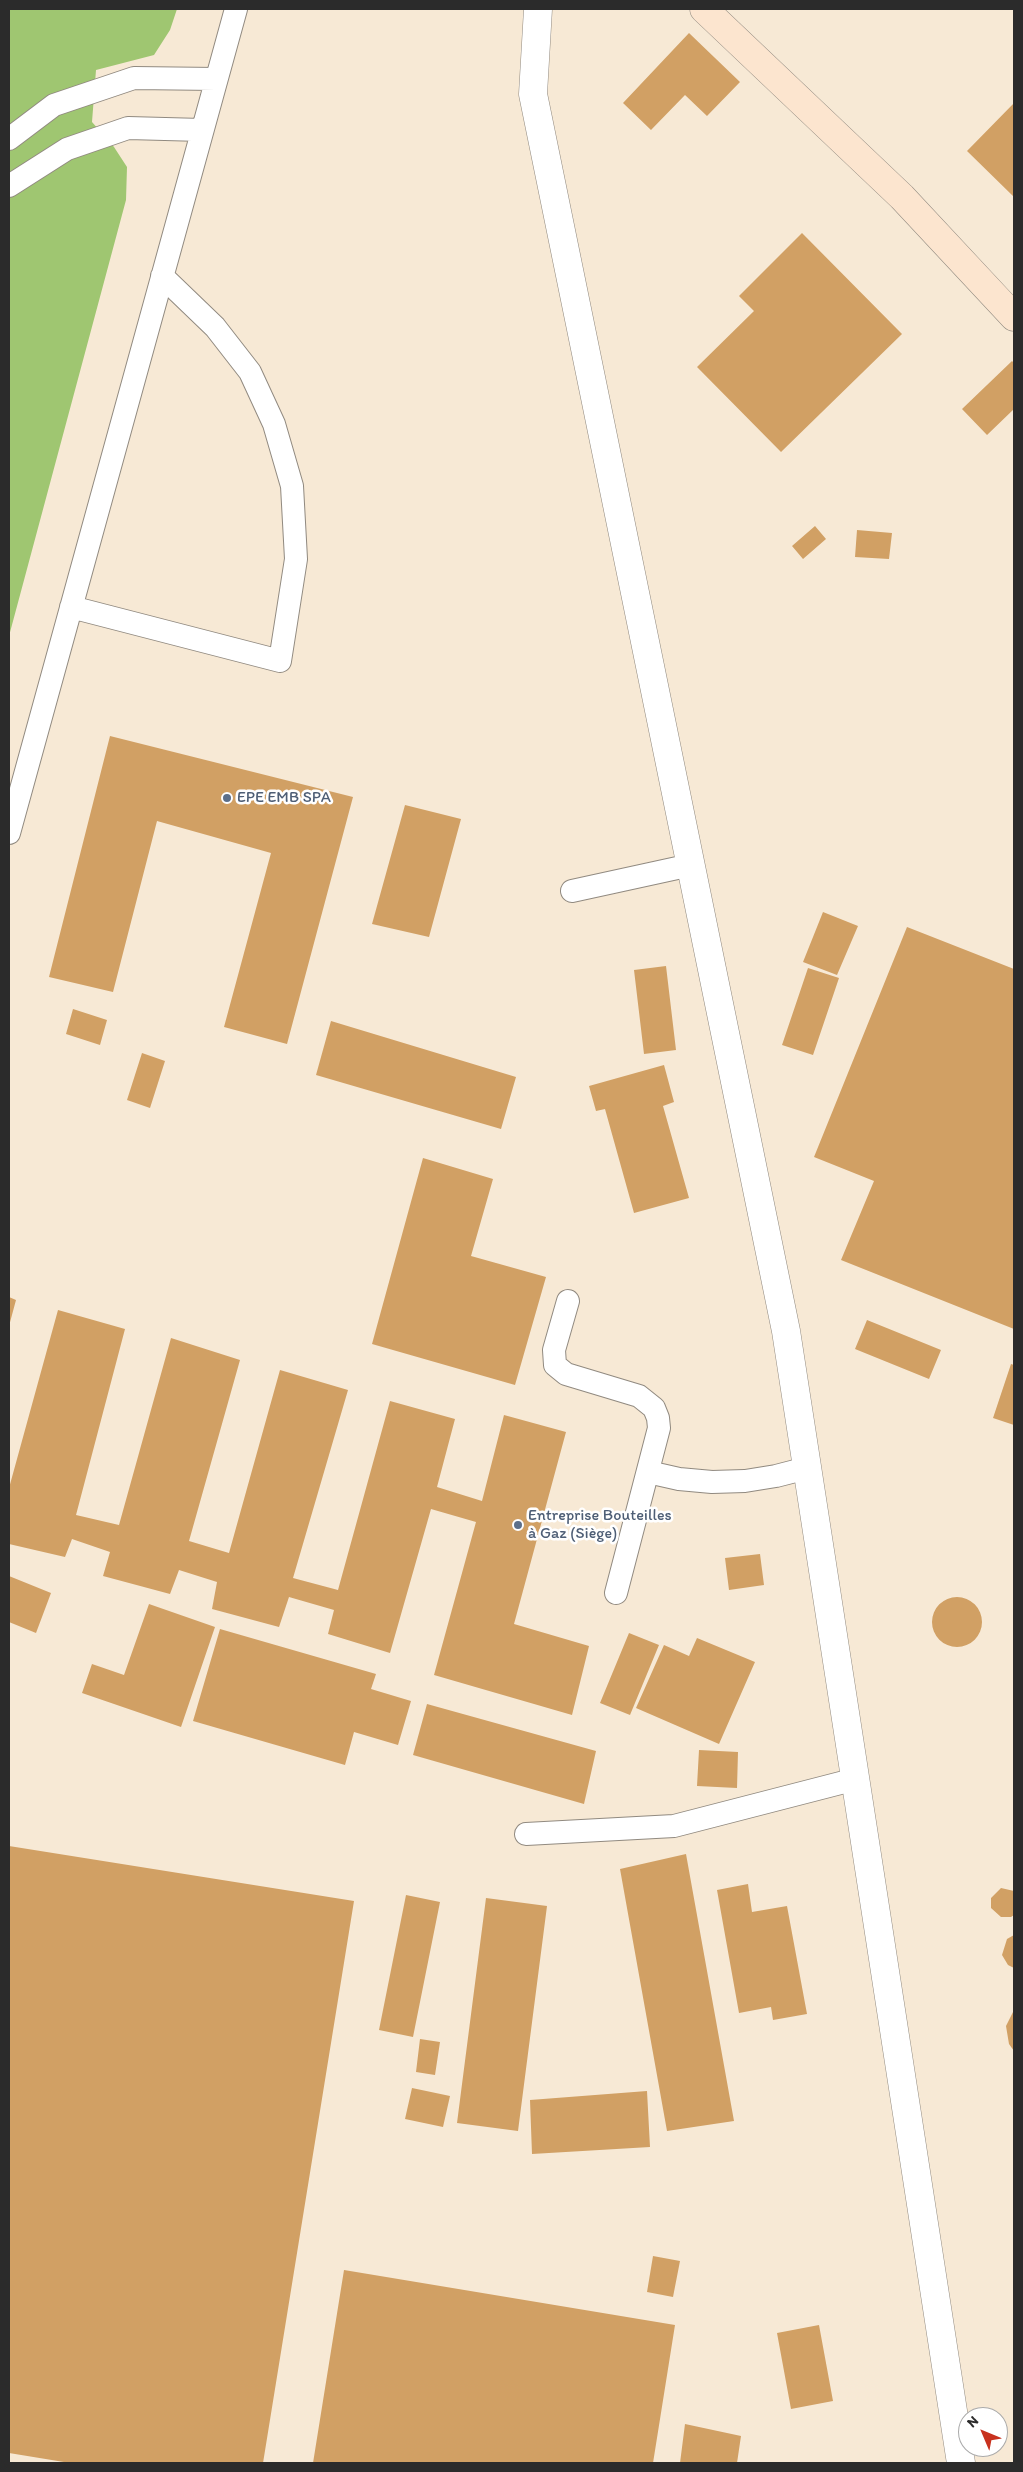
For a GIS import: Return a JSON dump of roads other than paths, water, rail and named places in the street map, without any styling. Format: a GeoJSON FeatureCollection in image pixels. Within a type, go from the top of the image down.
{"type":"FeatureCollection","features":[{"type":"Feature","properties":{"kind":"main road"},"geometry":{"type":"LineString","coordinates":[[704,9],[902,197],[1014,317]]}},
{"type":"Feature","properties":{"kind":"street"},"geometry":{"type":"LineString","coordinates":[[538,9],[533,94],[786,1332],[961,2463]]}},
{"type":"Feature","properties":{"kind":"lane"},"geometry":{"type":"LineString","coordinates":[[9,833],[236,9]]}},
{"type":"Feature","properties":{"kind":"lane"},"geometry":{"type":"LineString","coordinates":[[9,138],[54,105],[134,78],[216,79]]}},
{"type":"Feature","properties":{"kind":"lane"},"geometry":{"type":"LineString","coordinates":[[9,186],[67,148],[128,128],[202,130]]}},
{"type":"Feature","properties":{"kind":"lane"},"geometry":{"type":"LineString","coordinates":[[71,607],[280,661],[296,559],[292,486],[274,424],[250,372],[215,327],[162,276]]}},
{"type":"Feature","properties":{"kind":"lane"},"geometry":{"type":"LineString","coordinates":[[572,891],[691,865]]}},
{"type":"Feature","properties":{"kind":"lane"},"geometry":{"type":"LineString","coordinates":[[568,1301],[554,1350],[555,1365],[566,1374],[639,1396],[648,1401],[654,1408],[659,1428],[616,1593]]}},
{"type":"Feature","properties":{"kind":"lane"},"geometry":{"type":"LineString","coordinates":[[648,1472],[688,1480],[745,1481],[807,1468]]}},
{"type":"Feature","properties":{"kind":"lane"},"geometry":{"type":"LineString","coordinates":[[526,1834],[674,1826],[856,1779]]}},
{"type":"Feature","properties":{"kind":"place","name":"EPE EMB SPA"},"geometry":{"type":"Point","coordinates":[227,798]}},
{"type":"Feature","properties":{"kind":"place","name":"Entreprise Bouteilles à Gaz (Siège)"},"geometry":{"type":"Point","coordinates":[518,1525]}}]}
